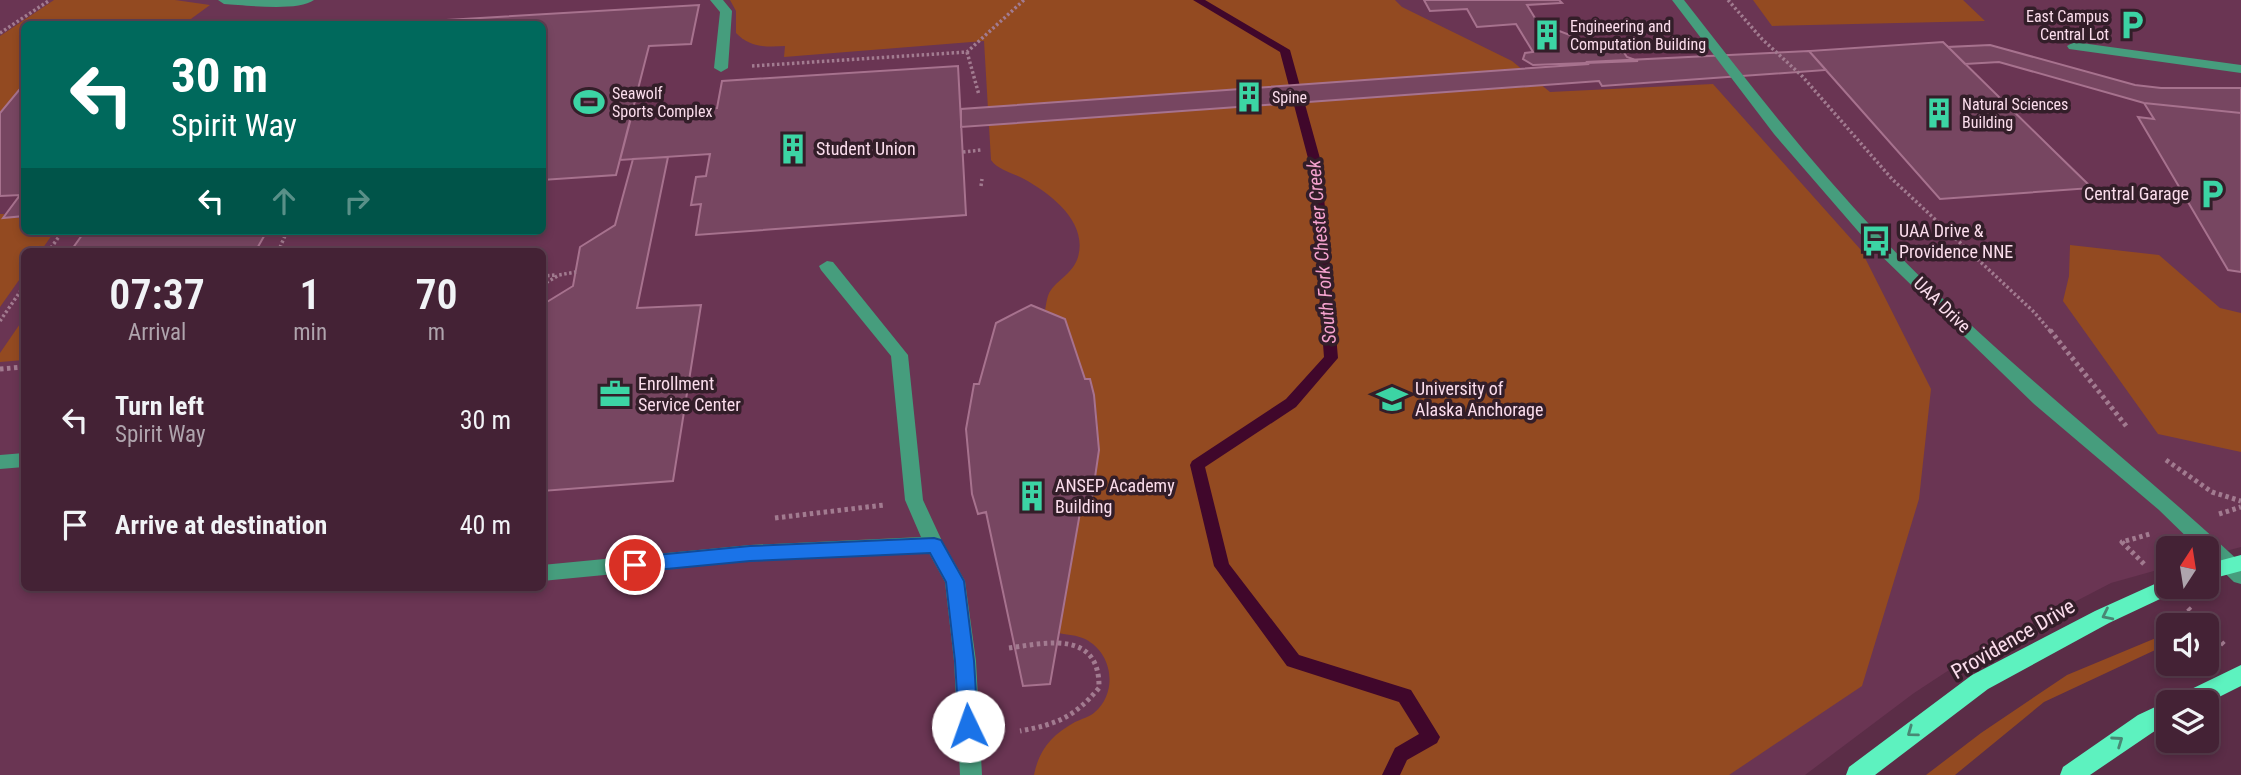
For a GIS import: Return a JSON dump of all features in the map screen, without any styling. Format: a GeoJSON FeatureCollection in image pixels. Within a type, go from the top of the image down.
{"type":"FeatureCollection","features":[{"type":"Feature","properties":{"kind":"main road"},"geometry":{"type":"LineString","coordinates":[[2219,570],[2237,568]]}},
{"type":"Feature","properties":{"kind":"main road","name":"Providence Drive"},"geometry":{"type":"LineString","coordinates":[[1857,775],[1980,682],[2102,617],[2156,592]]}},
{"type":"Feature","properties":{"kind":"main road"},"geometry":{"type":"LineString","coordinates":[[2211,690],[2241,675]]}},
{"type":"Feature","properties":{"kind":"main road"},"geometry":{"type":"LineString","coordinates":[[2071,775],[2156,717]]}},
{"type":"Feature","properties":{"kind":"street"},"geometry":{"type":"LineString","coordinates":[[224,0],[271,3],[308,0]]}},
{"type":"Feature","properties":{"kind":"street"},"geometry":{"type":"LineString","coordinates":[[716,0],[726,11],[721,68]]}},
{"type":"Feature","properties":{"kind":"street","name":"UAA Drive"},"geometry":{"type":"LineString","coordinates":[[1678,0],[1779,131],[1876,241],[2040,399],[2237,568]]}},
{"type":"Feature","properties":{"kind":"street"},"geometry":{"type":"LineString","coordinates":[[2074,46],[2241,69]]}},
{"type":"Feature","properties":{"kind":"street"},"geometry":{"type":"LineString","coordinates":[[827,266],[899,355],[914,500],[934,545],[955,581],[965,661],[971,775]]}},
{"type":"Feature","properties":{"kind":"street"},"geometry":{"type":"LineString","coordinates":[[0,462],[21,460]]}},
{"type":"Feature","properties":{"kind":"street"},"geometry":{"type":"LineString","coordinates":[[546,573],[750,553],[934,545]]}},
{"type":"Feature","properties":{"kind":"path"},"geometry":{"type":"LineString","coordinates":[[0,33],[50,0]]}},
{"type":"Feature","properties":{"kind":"path"},"geometry":{"type":"LineString","coordinates":[[721,68],[967,52],[1024,0]]}},
{"type":"Feature","properties":{"kind":"path"},"geometry":{"type":"LineString","coordinates":[[1728,0],[1762,39],[1802,76],[1892,179],[1934,215],[2034,313],[2135,434]]}},
{"type":"Feature","properties":{"kind":"path"},"geometry":{"type":"LineString","coordinates":[[1620,47],[1682,43]]}},
{"type":"Feature","properties":{"kind":"path"},"geometry":{"type":"LineString","coordinates":[[967,52],[979,95]]}},
{"type":"Feature","properties":{"kind":"path"},"geometry":{"type":"LineString","coordinates":[[963,152],[981,150]]}},
{"type":"Feature","properties":{"kind":"path"},"geometry":{"type":"LineString","coordinates":[[981,186],[982,178]]}},
{"type":"Feature","properties":{"kind":"path"},"geometry":{"type":"LineString","coordinates":[[546,276],[576,272]]}},
{"type":"Feature","properties":{"kind":"path"},"geometry":{"type":"LineString","coordinates":[[546,283],[559,275]]}},
{"type":"Feature","properties":{"kind":"path"},"geometry":{"type":"LineString","coordinates":[[0,321],[21,290]]}},
{"type":"Feature","properties":{"kind":"path"},"geometry":{"type":"LineString","coordinates":[[0,369],[21,367]]}},
{"type":"Feature","properties":{"kind":"path"},"geometry":{"type":"LineString","coordinates":[[2162,457],[2212,492],[2241,501]]}},
{"type":"Feature","properties":{"kind":"path"},"geometry":{"type":"LineString","coordinates":[[1009,648],[1057,641],[1088,652],[1099,667],[1099,688],[1082,709],[1055,725],[1020,731]]}},
{"type":"Feature","properties":{"kind":"shaded area","name":"University of Alaska Anchorage"},"geometry":{"type":"Polygon","coordinates":[[[0,0],[2241,0],[2241,547],[2219,553],[2219,536],[2156,536],[2156,570],[2111,583],[1972,655],[1914,693],[1805,775],[0,775],[0,0]]]}},
{"type":"Feature","properties":{"kind":"shaded area"},"geometry":{"type":"Polygon","coordinates":[[[54,0],[175,0],[210,5],[188,21],[22,21],[54,0]]]}},
{"type":"Feature","properties":{"kind":"shaded area"},"geometry":{"type":"Polygon","coordinates":[[[730,0],[1395,0],[1402,7],[1512,61],[1550,92],[1713,84],[1861,250],[1931,389],[1919,499],[1862,686],[1729,775],[1034,775],[1043,750],[1067,727],[1095,712],[1107,694],[1109,684],[1107,663],[1094,645],[1082,638],[1059,633],[1081,507],[1088,508],[1098,443],[1090,379],[1085,379],[1045,311],[1050,292],[1076,263],[1080,244],[1078,232],[1065,210],[1056,201],[991,160],[984,41],[784,57],[785,46],[753,44],[736,33],[736,11],[730,0]]]}},
{"type":"Feature","properties":{"kind":"shaded area"},"geometry":{"type":"Polygon","coordinates":[[[1753,0],[1963,0],[1985,21],[1772,26],[1753,0]]]}},
{"type":"Feature","properties":{"kind":"shaded area"},"geometry":{"type":"Polygon","coordinates":[[[21,22],[21,153],[0,155],[0,36],[21,22]]]}},
{"type":"Feature","properties":{"kind":"shaded area"},"geometry":{"type":"Polygon","coordinates":[[[0,214],[4,214],[3,218],[21,218],[21,235],[52,235],[43,248],[21,248],[21,277],[0,307],[0,214]]]}},
{"type":"Feature","properties":{"kind":"shaded area"},"geometry":{"type":"Polygon","coordinates":[[[2070,245],[2159,255],[2220,308],[2241,313],[2241,452],[2158,434],[2063,301],[2069,276],[2070,245]]]}},
{"type":"Feature","properties":{"kind":"shaded area"},"geometry":{"type":"Polygon","coordinates":[[[21,322],[21,360],[0,362],[0,353],[21,322]]]}},
{"type":"Feature","properties":{"kind":"shaded area"},"geometry":{"type":"Polygon","coordinates":[[[2156,638],[2156,650],[2044,702],[1955,775],[1926,775],[1981,733],[2067,675],[2156,638]]]}},
{"type":"Feature","properties":{"kind":"building","name":"Engineering and Computation Building"},"geometry":{"type":"Polygon","coordinates":[[[1424,0],[1559,0],[1562,3],[1527,5],[1538,23],[1596,45],[1618,44],[1627,57],[1638,61],[1533,65],[1523,59],[1525,53],[1533,52],[1516,24],[1477,27],[1467,9],[1430,11],[1424,0]]]}},
{"type":"Feature","properties":{"kind":"building","name":"Seawolf Sports Complex"},"geometry":{"type":"Polygon","coordinates":[[[699,5],[691,44],[649,46],[616,175],[546,180],[546,21],[429,21],[699,5]]]}},
{"type":"Feature","properties":{"kind":"building","name":"Natural Sciences Building"},"geometry":{"type":"Polygon","coordinates":[[[1943,42],[2092,188],[1940,199],[1809,51],[1943,42]]]}},
{"type":"Feature","properties":{"kind":"building"},"geometry":{"type":"Polygon","coordinates":[[[1990,45],[2135,85],[2161,88],[2241,88],[2241,113],[2144,103],[1999,62],[1965,64],[1948,47],[1990,45]]]}},
{"type":"Feature","properties":{"kind":"building","name":"Spine"},"geometry":{"type":"Polygon","coordinates":[[[1809,51],[1826,70],[1602,86],[1599,81],[961,127],[961,109],[1588,64],[1587,62],[1809,51]]]}},
{"type":"Feature","properties":{"kind":"building","name":"Student Union"},"geometry":{"type":"Polygon","coordinates":[[[958,66],[966,215],[696,235],[701,204],[691,205],[696,177],[706,176],[710,154],[620,160],[632,114],[717,108],[722,81],[958,66]]]}},
{"type":"Feature","properties":{"kind":"building"},"geometry":{"type":"Polygon","coordinates":[[[21,88],[21,216],[3,218],[20,195],[0,196],[0,113],[21,88]]]}},
{"type":"Feature","properties":{"kind":"building","name":"Central Garage"},"geometry":{"type":"Polygon","coordinates":[[[2144,103],[2241,113],[2241,272],[2228,270],[2138,117],[2154,119],[2144,103]]]}},
{"type":"Feature","properties":{"kind":"building","name":"Enrollment Service Center"},"geometry":{"type":"Polygon","coordinates":[[[668,157],[637,308],[701,305],[673,481],[546,491],[546,303],[573,286],[580,247],[615,225],[633,159],[668,157]]]}},
{"type":"Feature","properties":{"kind":"building"},"geometry":{"type":"Polygon","coordinates":[[[82,235],[265,235],[257,248],[73,248],[82,235]]]}},
{"type":"Feature","properties":{"kind":"building","name":"ANSEP Academy Building"},"geometry":{"type":"Polygon","coordinates":[[[1031,305],[1065,319],[1085,379],[1090,379],[1099,450],[1092,498],[1088,508],[1081,507],[1050,684],[1023,686],[986,512],[978,514],[972,494],[966,429],[974,384],[979,384],[996,323],[1031,305]]]}},
{"type":"Feature","properties":{"kind":"waterway","name":"South Fork Chester Creek"},"geometry":{"type":"LineString","coordinates":[[1198,0],[1285,50],[1315,162],[1331,358],[1291,403],[1197,465],[1222,566],[1293,661],[1405,696],[1431,737],[1401,754],[1391,775]]}},
{"type":"Feature","properties":{"kind":"place","name":"East Campus Central Lot"},"geometry":{"type":"Point","coordinates":[2132,25]}},
{"type":"Feature","properties":{"kind":"place","name":"Engineering and Computation Building"},"geometry":{"type":"Point","coordinates":[1547,35]}},
{"type":"Feature","properties":{"kind":"place","name":"Spine"},"geometry":{"type":"Point","coordinates":[1249,97]}},
{"type":"Feature","properties":{"kind":"place","name":"Seawolf Sports Complex"},"geometry":{"type":"Point","coordinates":[589,102]}},
{"type":"Feature","properties":{"kind":"place","name":"Natural Sciences Building"},"geometry":{"type":"Point","coordinates":[1939,113]}},
{"type":"Feature","properties":{"kind":"place","name":"Student Union"},"geometry":{"type":"Point","coordinates":[793,149]}},
{"type":"Feature","properties":{"kind":"place","name":"Central Garage"},"geometry":{"type":"Point","coordinates":[2212,194]}},
{"type":"Feature","properties":{"kind":"place","name":"UAA Drive & Providence NNE"},"geometry":{"type":"Point","coordinates":[1876,241]}},
{"type":"Feature","properties":{"kind":"place","name":"Enrollment Service Center"},"geometry":{"type":"Point","coordinates":[615,394]}},
{"type":"Feature","properties":{"kind":"place","name":"University of Alaska Anchorage"},"geometry":{"type":"Point","coordinates":[1392,399]}},
{"type":"Feature","properties":{"kind":"place","name":"ANSEP Academy Building"},"geometry":{"type":"Point","coordinates":[1032,496]}},
{"type":"Feature","properties":{"kind":"route"},"geometry":{"type":"LineString","coordinates":[[635,565],[750,553],[934,545],[955,581],[965,661],[968,726]]}}]}
